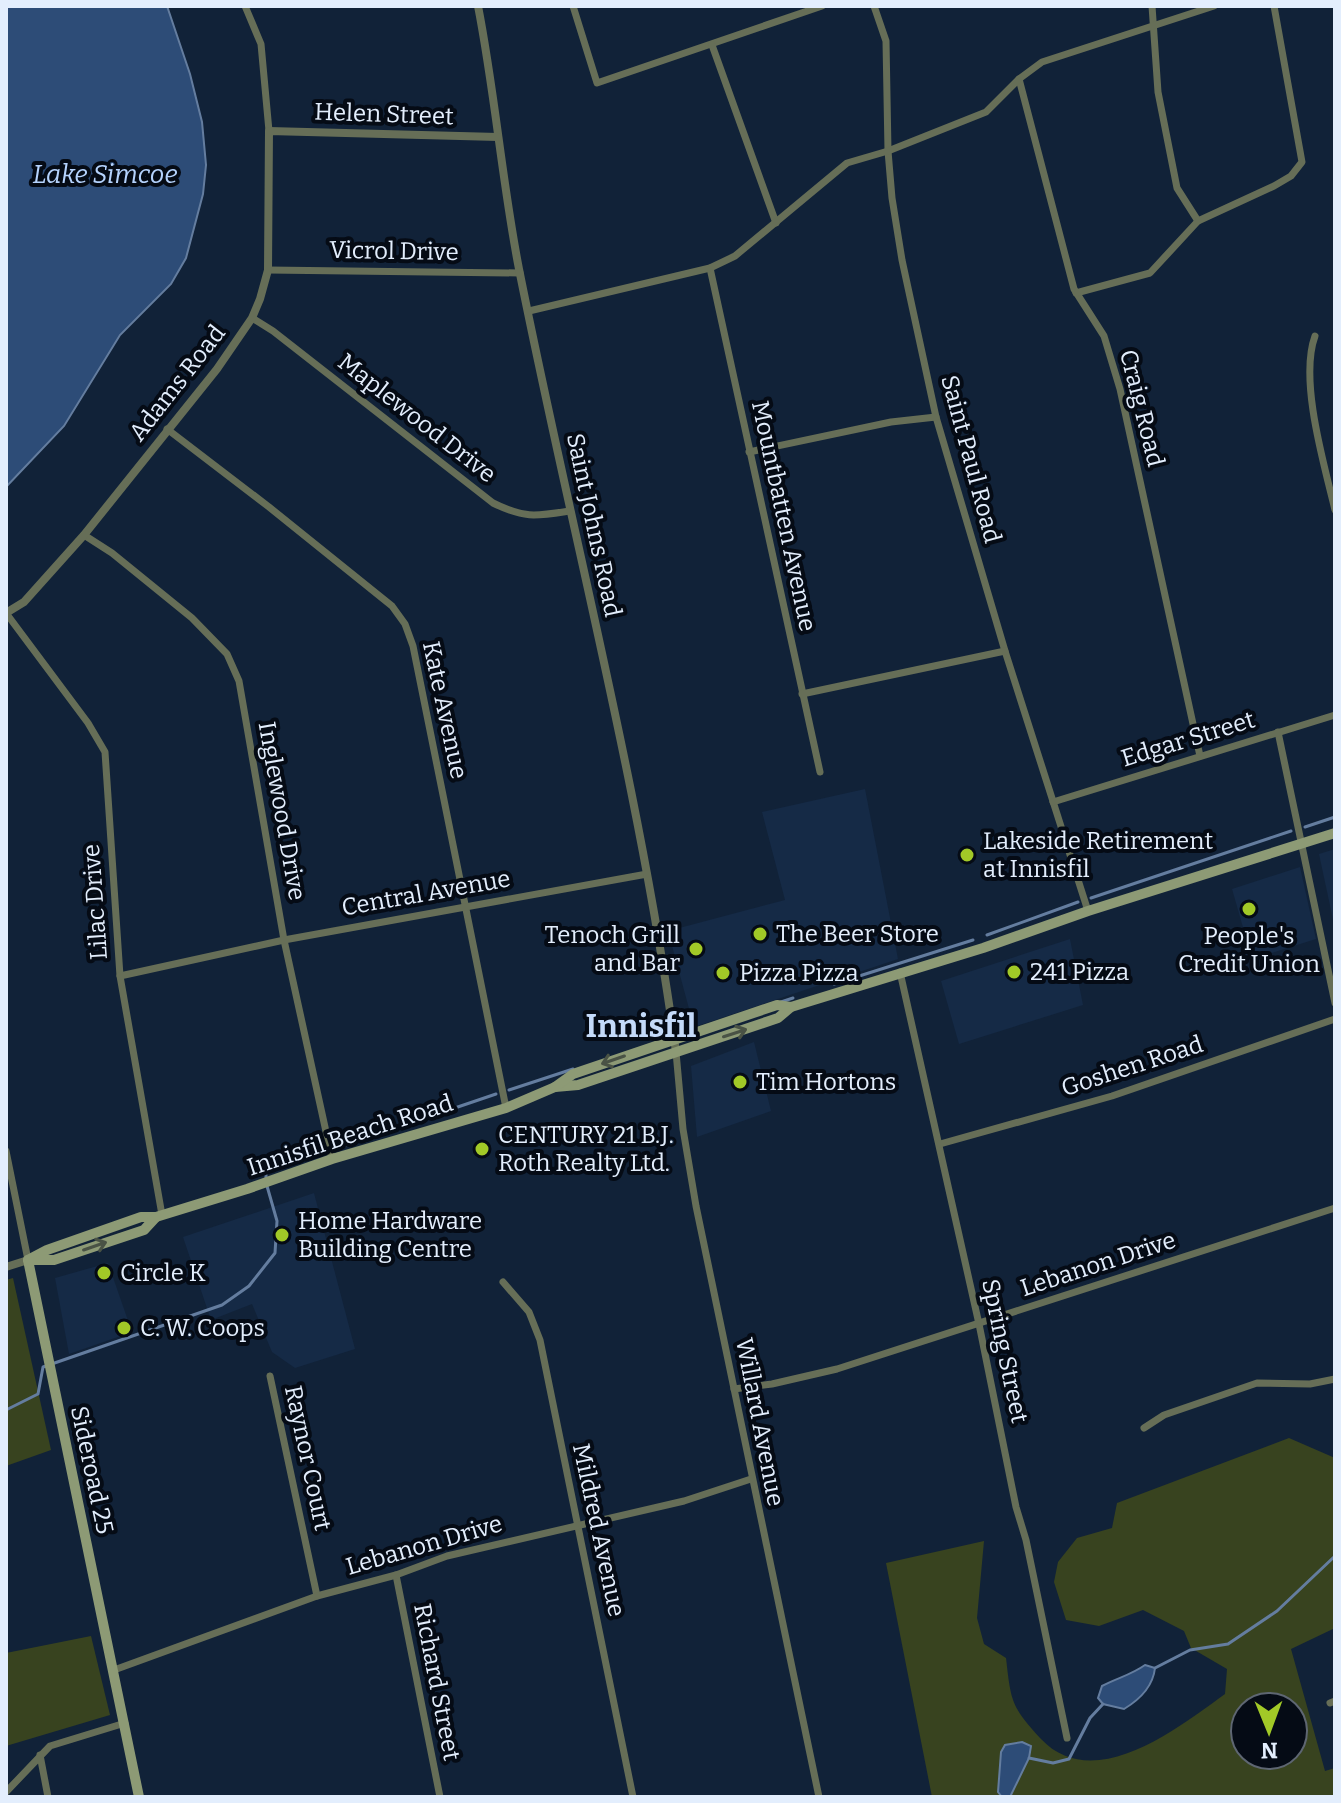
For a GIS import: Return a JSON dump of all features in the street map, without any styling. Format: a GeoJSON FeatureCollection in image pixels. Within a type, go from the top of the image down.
{"type":"FeatureCollection","features":[{"type":"Feature","properties":{"kind":"main road","name":"Innisfil Beach Road"},"geometry":{"type":"LineString","coordinates":[[555,1087],[578,1085],[778,1018],[791,1007],[1335,833]]}},
{"type":"Feature","properties":{"kind":"main road","name":"Innisfil Beach Road"},"geometry":{"type":"LineString","coordinates":[[28,1260],[62,1257],[144,1230],[159,1216],[332,1159],[506,1108],[555,1087],[573,1074],[777,1005],[791,1007]]}},
{"type":"Feature","properties":{"kind":"main road","name":"Sideroad 25"},"geometry":{"type":"LineString","coordinates":[[28,1260],[139,1797]]}},
{"type":"Feature","properties":{"kind":"street"},"geometry":{"type":"LineString","coordinates":[[245,6],[261,44],[269,131]]}},
{"type":"Feature","properties":{"kind":"street","name":"Saint Johns Road"},"geometry":{"type":"LineString","coordinates":[[478,6],[489,61],[506,200],[647,874],[676,1052]]}},
{"type":"Feature","properties":{"kind":"street"},"geometry":{"type":"LineString","coordinates":[[573,6],[597,83],[822,6]]}},
{"type":"Feature","properties":{"kind":"street","name":"Saint Paul Road"},"geometry":{"type":"LineString","coordinates":[[874,6],[886,41],[888,151],[902,260],[936,417],[1005,651],[1088,911]]}},
{"type":"Feature","properties":{"kind":"street"},"geometry":{"type":"LineString","coordinates":[[1152,6],[1158,92],[1177,188],[1198,221]]}},
{"type":"Feature","properties":{"kind":"street"},"geometry":{"type":"LineString","coordinates":[[529,311],[710,268],[735,256],[847,163],[888,151],[986,112],[1019,79],[1042,62],[1214,6]]}},
{"type":"Feature","properties":{"kind":"street"},"geometry":{"type":"LineString","coordinates":[[1076,293],[1150,273],[1198,221],[1274,186],[1291,176],[1302,162],[1274,6]]}},
{"type":"Feature","properties":{"kind":"street"},"geometry":{"type":"LineString","coordinates":[[712,45],[776,223]]}},
{"type":"Feature","properties":{"kind":"street","name":"Craig Road"},"geometry":{"type":"LineString","coordinates":[[1019,79],[1076,293],[1104,336],[1120,389],[1200,756]]}},
{"type":"Feature","properties":{"kind":"street","name":"Helen Street"},"geometry":{"type":"LineString","coordinates":[[269,131],[498,137]]}},
{"type":"Feature","properties":{"kind":"street","name":"Adams Road"},"geometry":{"type":"LineString","coordinates":[[6,613],[24,602],[84,535],[217,369],[252,318],[268,270],[269,131]]}},
{"type":"Feature","properties":{"kind":"street","name":"Mountbatten Avenue"},"geometry":{"type":"LineString","coordinates":[[710,268],[820,772]]}},
{"type":"Feature","properties":{"kind":"street","name":"Vicrol Drive"},"geometry":{"type":"LineString","coordinates":[[268,270],[520,273]]}},
{"type":"Feature","properties":{"kind":"street","name":"Maplewood Drive"},"geometry":{"type":"LineString","coordinates":[[252,318],[273,331],[493,503],[516,514],[540,516],[570,511]]}},
{"type":"Feature","properties":{"kind":"street"},"geometry":{"type":"LineString","coordinates":[[1315,336],[1309,351],[1310,380],[1335,510]]}},
{"type":"Feature","properties":{"kind":"street"},"geometry":{"type":"LineString","coordinates":[[749,452],[891,422],[936,417]]}},
{"type":"Feature","properties":{"kind":"street","name":"Kate Avenue"},"geometry":{"type":"LineString","coordinates":[[167,429],[392,606],[405,624],[413,646],[506,1108]]}},
{"type":"Feature","properties":{"kind":"street","name":"Inglewood Drive"},"geometry":{"type":"LineString","coordinates":[[84,535],[112,553],[192,618],[227,654],[239,681],[284,940],[332,1159]]}},
{"type":"Feature","properties":{"kind":"street","name":"Lilac Drive"},"geometry":{"type":"LineString","coordinates":[[6,613],[88,723],[105,752],[120,976],[159,1216]]}},
{"type":"Feature","properties":{"kind":"street"},"geometry":{"type":"LineString","coordinates":[[802,694],[1005,651]]}},
{"type":"Feature","properties":{"kind":"street","name":"Edgar Street"},"geometry":{"type":"LineString","coordinates":[[1053,802],[1335,715]]}},
{"type":"Feature","properties":{"kind":"street"},"geometry":{"type":"LineString","coordinates":[[1278,732],[1335,1003]]}},
{"type":"Feature","properties":{"kind":"street","name":"Central Avenue"},"geometry":{"type":"LineString","coordinates":[[120,976],[284,940],[647,874]]}},
{"type":"Feature","properties":{"kind":"street","name":"Spring Street"},"geometry":{"type":"LineString","coordinates":[[900,972],[940,1144],[1067,1738]]}},
{"type":"Feature","properties":{"kind":"street","name":"Goshen Road"},"geometry":{"type":"LineString","coordinates":[[940,1144],[1112,1096],[1335,1019]]}},
{"type":"Feature","properties":{"kind":"street","name":"Willard Avenue"},"geometry":{"type":"LineString","coordinates":[[676,1052],[683,1129],[696,1206],[819,1797]]}},
{"type":"Feature","properties":{"kind":"street","name":"Sideroad 25"},"geometry":{"type":"LineString","coordinates":[[6,1151],[28,1260]]}},
{"type":"Feature","properties":{"kind":"street","name":"Lebanon Drive"},"geometry":{"type":"LineString","coordinates":[[734,1389],[837,1369],[1335,1208]]}},
{"type":"Feature","properties":{"kind":"street","name":"Innisfil Beach Road"},"geometry":{"type":"LineString","coordinates":[[6,1267],[28,1260]]}},
{"type":"Feature","properties":{"kind":"street","name":"Mildred Avenue"},"geometry":{"type":"LineString","coordinates":[[503,1282],[529,1312],[540,1340],[633,1797]]}},
{"type":"Feature","properties":{"kind":"street","name":"Raynor Court"},"geometry":{"type":"LineString","coordinates":[[270,1376],[317,1596]]}},
{"type":"Feature","properties":{"kind":"street"},"geometry":{"type":"LineString","coordinates":[[1144,1428],[1164,1415],[1257,1383],[1310,1384],[1335,1379]]}},
{"type":"Feature","properties":{"kind":"street","name":"Lebanon Drive"},"geometry":{"type":"LineString","coordinates":[[114,1670],[317,1596],[396,1575],[447,1556],[684,1501],[751,1479]]}},
{"type":"Feature","properties":{"kind":"street","name":"Richard Street"},"geometry":{"type":"LineString","coordinates":[[396,1575],[440,1797]]}},
{"type":"Feature","properties":{"kind":"street"},"geometry":{"type":"LineString","coordinates":[[6,1792],[50,1746],[125,1723]]}},
{"type":"Feature","properties":{"kind":"street"},"geometry":{"type":"LineString","coordinates":[[40,1755],[48,1797]]}},
{"type":"Feature","properties":{"kind":"shaded area"},"geometry":{"type":"Polygon","coordinates":[[[865,789],[898,959],[694,1027],[668,931],[785,900],[762,812],[865,789]]]}},
{"type":"Feature","properties":{"kind":"shaded area"},"geometry":{"type":"Polygon","coordinates":[[[1335,849],[1335,929],[1319,854],[1335,849]]]}},
{"type":"Feature","properties":{"kind":"shaded area"},"geometry":{"type":"Polygon","coordinates":[[[1300,867],[1316,939],[1252,959],[1232,889],[1300,867]]]}},
{"type":"Feature","properties":{"kind":"shaded area"},"geometry":{"type":"Polygon","coordinates":[[[1070,939],[1083,1005],[959,1044],[941,981],[1070,939]]]}},
{"type":"Feature","properties":{"kind":"shaded area"},"geometry":{"type":"Polygon","coordinates":[[[754,1042],[771,1111],[697,1137],[691,1066],[754,1042]]]}},
{"type":"Feature","properties":{"kind":"shaded area"},"geometry":{"type":"Polygon","coordinates":[[[314,1193],[355,1349],[295,1368],[272,1352],[252,1304],[211,1320],[183,1237],[314,1193]]]}},
{"type":"Feature","properties":{"kind":"shaded area"},"geometry":{"type":"Polygon","coordinates":[[[108,1263],[132,1332],[69,1354],[55,1278],[108,1263]]]}},
{"type":"Feature","properties":{"kind":"green space"},"geometry":{"type":"Polygon","coordinates":[[[13,1278],[51,1450],[6,1466],[6,1280],[13,1278]]]}},
{"type":"Feature","properties":{"kind":"green space"},"geometry":{"type":"Polygon","coordinates":[[[1289,1438],[1335,1458],[1335,1628],[1291,1649],[1303,1691],[1229,1691],[1229,1771],[1309,1771],[1309,1714],[1325,1771],[1335,1768],[1335,1797],[1010,1797],[1029,1758],[998,1792],[1002,1797],[932,1797],[886,1563],[984,1541],[977,1618],[984,1644],[1006,1658],[1011,1694],[1018,1711],[1041,1739],[1062,1755],[1086,1760],[1110,1758],[1135,1750],[1160,1738],[1225,1694],[1227,1669],[1191,1648],[1184,1631],[1143,1610],[1099,1626],[1066,1620],[1054,1582],[1058,1562],[1077,1538],[1112,1528],[1117,1503],[1289,1438]]]}},
{"type":"Feature","properties":{"kind":"green space"},"geometry":{"type":"Polygon","coordinates":[[[91,1636],[110,1715],[6,1746],[6,1653],[91,1636]]]}},
{"type":"Feature","properties":{"kind":"water","name":"Lake Simcoe"},"geometry":{"type":"Polygon","coordinates":[[[6,6],[167,6],[202,122],[206,165],[203,194],[186,258],[171,284],[120,335],[64,426],[6,487],[6,6]]]}},
{"type":"Feature","properties":{"kind":"water"},"geometry":{"type":"Polygon","coordinates":[[[1145,1665],[1155,1668],[1151,1681],[1130,1705],[1124,1709],[1103,1704],[1098,1698],[1102,1686],[1145,1665]]]}},
{"type":"Feature","properties":{"kind":"water"},"geometry":{"type":"Polygon","coordinates":[[[1022,1742],[1031,1746],[1029,1758],[1010,1797],[1002,1797],[998,1792],[1001,1752],[1005,1745],[1022,1742]]]}},
{"type":"Feature","properties":{"kind":"waterway"},"geometry":{"type":"LineString","coordinates":[[1305,827],[1335,817]]}},
{"type":"Feature","properties":{"kind":"waterway"},"geometry":{"type":"LineString","coordinates":[[1091,898],[1291,831]]}},
{"type":"Feature","properties":{"kind":"waterway"},"geometry":{"type":"LineString","coordinates":[[987,935],[1078,902]]}},
{"type":"Feature","properties":{"kind":"waterway"},"geometry":{"type":"LineString","coordinates":[[834,984],[973,940]]}},
{"type":"Feature","properties":{"kind":"waterway"},"geometry":{"type":"LineString","coordinates":[[781,1002],[793,998]]}},
{"type":"Feature","properties":{"kind":"waterway"},"geometry":{"type":"LineString","coordinates":[[509,1090],[573,1069]]}},
{"type":"Feature","properties":{"kind":"waterway"},"geometry":{"type":"LineString","coordinates":[[337,1148],[496,1094]]}},
{"type":"Feature","properties":{"kind":"waterway"},"geometry":{"type":"LineString","coordinates":[[266,1178],[266,1172],[324,1153]]}},
{"type":"Feature","properties":{"kind":"waterway"},"geometry":{"type":"LineString","coordinates":[[6,1410],[38,1394],[43,1367],[222,1305],[249,1286],[275,1253],[277,1221],[267,1186]]}},
{"type":"Feature","properties":{"kind":"waterway"},"geometry":{"type":"LineString","coordinates":[[1155,1668],[1190,1650],[1228,1644],[1277,1611],[1335,1556]]}},
{"type":"Feature","properties":{"kind":"waterway"},"geometry":{"type":"LineString","coordinates":[[1029,1758],[1053,1763],[1069,1759],[1090,1718],[1103,1704]]}},
{"type":"Feature","properties":{"kind":"place","name":"Lakeside Retirement at Innisfil"},"geometry":{"type":"Point","coordinates":[967,855]}},
{"type":"Feature","properties":{"kind":"place","name":"People's Credit Union"},"geometry":{"type":"Point","coordinates":[1249,909]}},
{"type":"Feature","properties":{"kind":"place","name":"The Beer Store"},"geometry":{"type":"Point","coordinates":[760,934]}},
{"type":"Feature","properties":{"kind":"place","name":"Tenoch Grill and Bar"},"geometry":{"type":"Point","coordinates":[696,949]}},
{"type":"Feature","properties":{"kind":"place","name":"241 Pizza"},"geometry":{"type":"Point","coordinates":[1014,972]}},
{"type":"Feature","properties":{"kind":"place","name":"Pizza Pizza"},"geometry":{"type":"Point","coordinates":[723,973]}},
{"type":"Feature","properties":{"kind":"place","name":"Tim Hortons"},"geometry":{"type":"Point","coordinates":[740,1082]}},
{"type":"Feature","properties":{"kind":"place","name":"CENTURY 21 B.J. Roth Realty Ltd."},"geometry":{"type":"Point","coordinates":[482,1149]}},
{"type":"Feature","properties":{"kind":"place","name":"Home Hardware Building Centre"},"geometry":{"type":"Point","coordinates":[282,1235]}},
{"type":"Feature","properties":{"kind":"place","name":"Circle K"},"geometry":{"type":"Point","coordinates":[104,1273]}},
{"type":"Feature","properties":{"kind":"place","name":"C. W. Coops"},"geometry":{"type":"Point","coordinates":[124,1328]}},
{"type":"Feature","properties":{"kind":"district","name":"Innisfil"},"geometry":{"type":"Point","coordinates":[641,1026]}}]}
